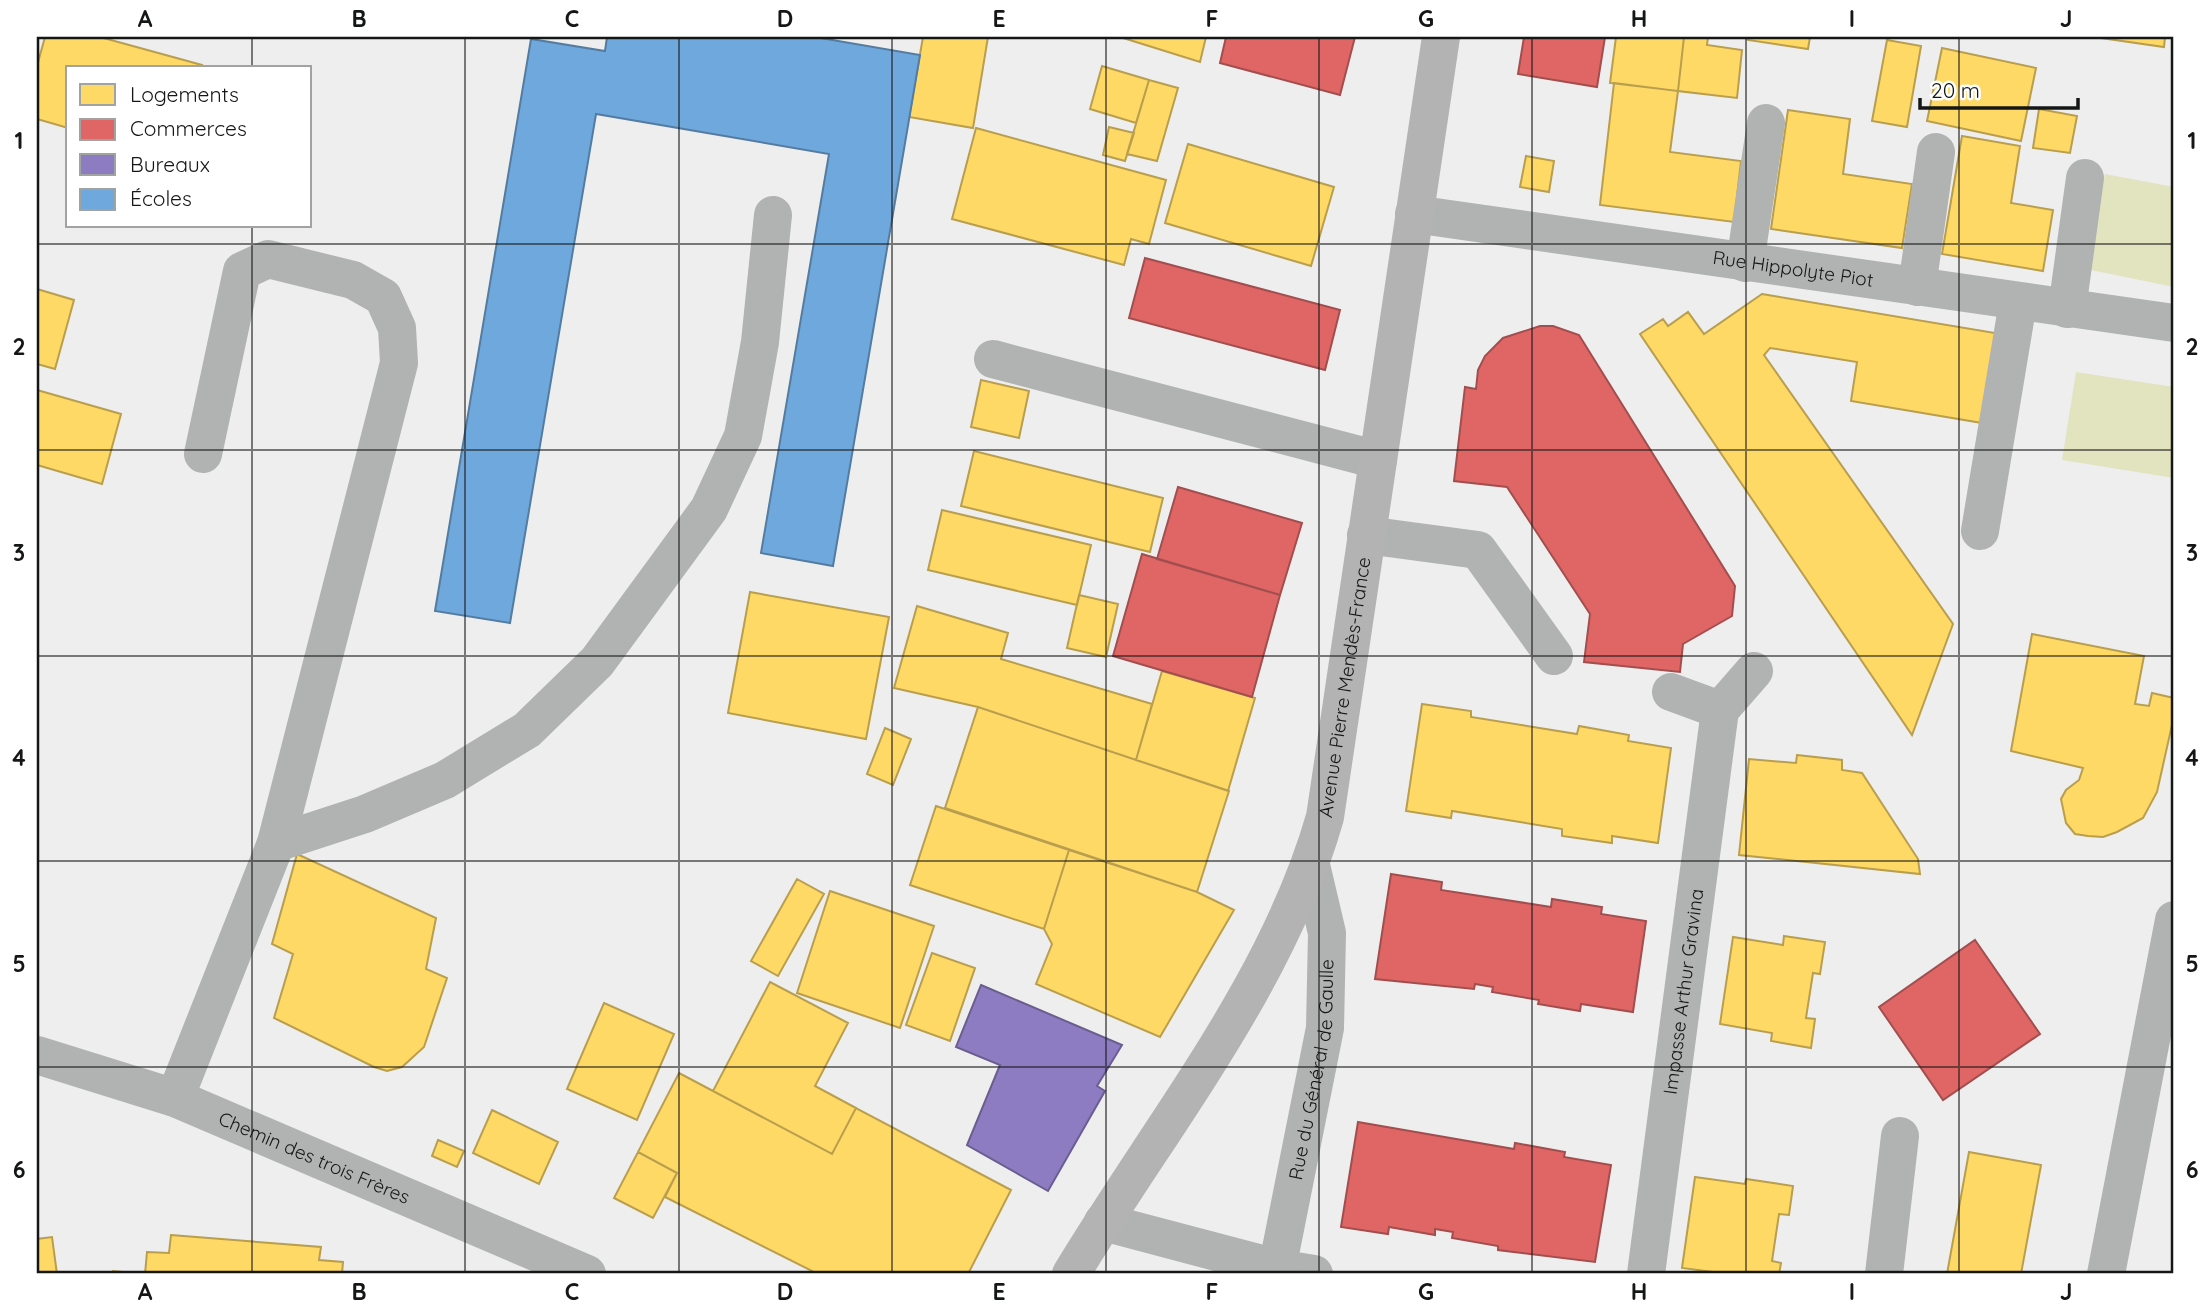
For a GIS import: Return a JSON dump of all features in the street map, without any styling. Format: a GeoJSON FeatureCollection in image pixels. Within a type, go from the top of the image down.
{"type":"FeatureCollection","features":[{"type":"Feature","properties":{"kind":"main road","name":"Avenue Pierre Mendès-France"},"geometry":{"type":"LineString","coordinates":[[1071,1274],[1237,1012],[1278,942],[1311,865],[1325,817],[1441,37]]}},
{"type":"Feature","properties":{"kind":"street"},"geometry":{"type":"LineString","coordinates":[[1745,263],[1766,123]]}},
{"type":"Feature","properties":{"kind":"street"},"geometry":{"type":"LineString","coordinates":[[1917,287],[1937,152]]}},
{"type":"Feature","properties":{"kind":"street"},"geometry":{"type":"LineString","coordinates":[[2067,309],[2085,178]]}},
{"type":"Feature","properties":{"kind":"street","name":"Rue Hippolyte Piot"},"geometry":{"type":"LineString","coordinates":[[1414,214],[2174,323]]}},
{"type":"Feature","properties":{"kind":"street"},"geometry":{"type":"LineString","coordinates":[[276,843],[365,814],[445,780],[527,730],[597,662],[709,509],[743,436],[760,342],[773,215]]}},
{"type":"Feature","properties":{"kind":"street"},"geometry":{"type":"LineString","coordinates":[[175,1098],[276,843],[399,363],[397,328],[383,297],[353,280],[268,259],[242,271],[203,454]]}},
{"type":"Feature","properties":{"kind":"street"},"geometry":{"type":"LineString","coordinates":[[1980,531],[2018,302]]}},
{"type":"Feature","properties":{"kind":"street"},"geometry":{"type":"LineString","coordinates":[[993,359],[1378,460]]}},
{"type":"Feature","properties":{"kind":"street"},"geometry":{"type":"LineString","coordinates":[[1366,535],[1478,550],[1554,656]]}},
{"type":"Feature","properties":{"kind":"street"},"geometry":{"type":"LineString","coordinates":[[1671,692],[1720,710],[1754,671]]}},
{"type":"Feature","properties":{"kind":"street","name":"Impasse Arthur Gravina"},"geometry":{"type":"LineString","coordinates":[[1646,1274],[1720,710]]}},
{"type":"Feature","properties":{"kind":"street","name":"Rue du Général de Gaulle"},"geometry":{"type":"LineString","coordinates":[[1277,1271],[1325,1028],[1327,933],[1311,865]]}},
{"type":"Feature","properties":{"kind":"street"},"geometry":{"type":"LineString","coordinates":[[2106,1274],[2174,920]]}},
{"type":"Feature","properties":{"kind":"street","name":"Chemin des trois Frères"},"geometry":{"type":"LineString","coordinates":[[37,1055],[175,1098],[587,1274]]}},
{"type":"Feature","properties":{"kind":"street"},"geometry":{"type":"LineString","coordinates":[[1884,1274],[1900,1136]]}},
{"type":"Feature","properties":{"kind":"street"},"geometry":{"type":"LineString","coordinates":[[1102,1222],[1277,1271],[1314,1274]]}},
{"type":"Feature","properties":{"kind":"green space"},"geometry":{"type":"Polygon","coordinates":[[[2105,174],[2174,187],[2174,287],[2086,269],[2105,174]]]}},
{"type":"Feature","properties":{"kind":"green space"},"geometry":{"type":"Polygon","coordinates":[[[2076,372],[2174,387],[2174,478],[2062,460],[2076,372]]]}},
{"type":"Feature","properties":{"kind":"building: Logements"},"geometry":{"type":"Polygon","coordinates":[[[45,37],[100,37],[202,65],[66,66],[66,127],[37,119],[37,66],[45,37]]]}},
{"type":"Feature","properties":{"kind":"building: Logements"},"geometry":{"type":"Polygon","coordinates":[[[923,37],[988,37],[973,128],[909,117],[923,37]]]}},
{"type":"Feature","properties":{"kind":"building: Logements"},"geometry":{"type":"Polygon","coordinates":[[[1120,37],[1206,37],[1200,62],[1120,37]]]}},
{"type":"Feature","properties":{"kind":"building: Logements"},"geometry":{"type":"Polygon","coordinates":[[[1616,37],[1684,37],[1678,91],[1610,83],[1616,37]]]}},
{"type":"Feature","properties":{"kind":"building: Logements"},"geometry":{"type":"Polygon","coordinates":[[[1684,37],[1708,37],[1707,45],[1742,50],[1737,98],[1678,91],[1684,37]]]}},
{"type":"Feature","properties":{"kind":"building: Logements"},"geometry":{"type":"Polygon","coordinates":[[[1748,37],[1810,37],[1808,49],[1748,40],[1748,37]]]}},
{"type":"Feature","properties":{"kind":"building: Logements"},"geometry":{"type":"Polygon","coordinates":[[[2094,37],[2165,37],[2164,47],[2094,37]]]}},
{"type":"Feature","properties":{"kind":"building: Logements"},"geometry":{"type":"Polygon","coordinates":[[[1887,40],[1921,46],[1907,127],[1872,121],[1887,40]]]}},
{"type":"Feature","properties":{"kind":"building: Logements"},"geometry":{"type":"Polygon","coordinates":[[[1942,48],[2036,68],[2021,141],[1927,121],[1942,48]]]}},
{"type":"Feature","properties":{"kind":"building: Logements"},"geometry":{"type":"Polygon","coordinates":[[[1102,66],[1149,80],[1136,123],[1090,109],[1102,66]]]}},
{"type":"Feature","properties":{"kind":"building: Logements"},"geometry":{"type":"Polygon","coordinates":[[[1149,80],[1178,88],[1157,161],[1127,154],[1149,80]]]}},
{"type":"Feature","properties":{"kind":"building: Logements"},"geometry":{"type":"Polygon","coordinates":[[[1614,83],[1678,91],[1670,152],[1741,161],[1734,222],[1600,205],[1614,83]]]}},
{"type":"Feature","properties":{"kind":"building: Logements"},"geometry":{"type":"Polygon","coordinates":[[[2039,109],[2077,116],[2070,153],[2033,148],[2039,109]]]}},
{"type":"Feature","properties":{"kind":"building: Logements"},"geometry":{"type":"Polygon","coordinates":[[[1788,110],[1850,119],[1843,174],[1912,184],[1902,248],[1771,229],[1788,110]]]}},
{"type":"Feature","properties":{"kind":"building: Logements"},"geometry":{"type":"Polygon","coordinates":[[[1109,127],[1134,133],[1125,161],[1103,155],[1109,127]]]}},
{"type":"Feature","properties":{"kind":"building: Logements"},"geometry":{"type":"Polygon","coordinates":[[[976,128],[1166,180],[1149,244],[1131,239],[1124,265],[952,219],[976,128]]]}},
{"type":"Feature","properties":{"kind":"building: Logements"},"geometry":{"type":"Polygon","coordinates":[[[1962,136],[2020,146],[2011,203],[2053,210],[2043,271],[1942,254],[1962,136]]]}},
{"type":"Feature","properties":{"kind":"building: Logements"},"geometry":{"type":"Polygon","coordinates":[[[1188,144],[1334,187],[1311,266],[1165,223],[1188,144]]]}},
{"type":"Feature","properties":{"kind":"building: Logements"},"geometry":{"type":"Polygon","coordinates":[[[1526,156],[1554,161],[1549,192],[1520,187],[1526,156]]]}},
{"type":"Feature","properties":{"kind":"building: Logements"},"geometry":{"type":"Polygon","coordinates":[[[37,289],[74,300],[55,369],[37,364],[37,289]]]}},
{"type":"Feature","properties":{"kind":"building: Logements"},"geometry":{"type":"Polygon","coordinates":[[[1762,294],[2001,334],[1988,424],[1851,401],[1857,362],[1770,348],[1764,355],[1953,624],[1912,735],[1640,334],[1663,319],[1668,326],[1688,312],[1704,334],[1762,294]]]}},
{"type":"Feature","properties":{"kind":"building: Logements"},"geometry":{"type":"Polygon","coordinates":[[[981,380],[1029,391],[1019,438],[971,427],[981,380]]]}},
{"type":"Feature","properties":{"kind":"building: Logements"},"geometry":{"type":"Polygon","coordinates":[[[37,390],[121,414],[102,484],[37,465],[37,390]]]}},
{"type":"Feature","properties":{"kind":"building: Logements"},"geometry":{"type":"Polygon","coordinates":[[[974,451],[1163,498],[1150,552],[961,506],[974,451]]]}},
{"type":"Feature","properties":{"kind":"building: Logements"},"geometry":{"type":"Polygon","coordinates":[[[942,510],[1091,545],[1077,605],[928,570],[942,510]]]}},
{"type":"Feature","properties":{"kind":"building: Logements"},"geometry":{"type":"Polygon","coordinates":[[[750,592],[889,617],[866,739],[728,713],[750,592]]]}},
{"type":"Feature","properties":{"kind":"building: Logements"},"geometry":{"type":"Polygon","coordinates":[[[1079,595],[1118,604],[1106,657],[1067,648],[1079,595]]]}},
{"type":"Feature","properties":{"kind":"building: Logements"},"geometry":{"type":"Polygon","coordinates":[[[917,606],[1008,633],[1001,659],[1152,704],[1136,760],[978,707],[894,688],[917,606]]]}},
{"type":"Feature","properties":{"kind":"building: Logements"},"geometry":{"type":"Polygon","coordinates":[[[2032,634],[2144,656],[2135,704],[2149,706],[2152,693],[2174,698],[2174,716],[2157,792],[2143,818],[2117,832],[2103,837],[2075,834],[2066,823],[2061,799],[2066,790],[2079,780],[2083,768],[2011,751],[2032,634]]]}},
{"type":"Feature","properties":{"kind":"building: Logements"},"geometry":{"type":"Polygon","coordinates":[[[1162,671],[1255,698],[1228,791],[1136,760],[1162,671]]]}},
{"type":"Feature","properties":{"kind":"building: Logements"},"geometry":{"type":"Polygon","coordinates":[[[1422,704],[1471,711],[1471,717],[1577,734],[1579,726],[1629,735],[1628,741],[1671,748],[1658,843],[1612,836],[1612,843],[1562,836],[1562,829],[1452,811],[1451,818],[1406,811],[1422,704]]]}},
{"type":"Feature","properties":{"kind":"building: Logements"},"geometry":{"type":"Polygon","coordinates":[[[978,707],[1229,791],[1197,892],[945,808],[978,707]]]}},
{"type":"Feature","properties":{"kind":"building: Logements"},"geometry":{"type":"Polygon","coordinates":[[[885,728],[911,739],[893,785],[867,774],[885,728]]]}},
{"type":"Feature","properties":{"kind":"building: Logements"},"geometry":{"type":"Polygon","coordinates":[[[1797,755],[1842,760],[1842,770],[1862,773],[1918,859],[1920,874],[1739,855],[1749,759],[1796,763],[1797,755]]]}},
{"type":"Feature","properties":{"kind":"building: Logements"},"geometry":{"type":"Polygon","coordinates":[[[936,806],[1069,850],[1044,929],[910,885],[936,806]]]}},
{"type":"Feature","properties":{"kind":"building: Logements"},"geometry":{"type":"Polygon","coordinates":[[[1069,850],[1197,892],[1234,910],[1160,1037],[1036,984],[1052,944],[1044,929],[1069,850]]]}},
{"type":"Feature","properties":{"kind":"building: Logements"},"geometry":{"type":"Polygon","coordinates":[[[297,854],[436,918],[426,969],[447,978],[424,1047],[402,1067],[387,1071],[374,1067],[274,1018],[293,954],[272,944],[297,854]]]}},
{"type":"Feature","properties":{"kind":"building: Logements"},"geometry":{"type":"Polygon","coordinates":[[[797,879],[824,894],[778,976],[751,961],[797,879]]]}},
{"type":"Feature","properties":{"kind":"building: Logements"},"geometry":{"type":"Polygon","coordinates":[[[830,891],[934,926],[900,1028],[797,993],[830,891]]]}},
{"type":"Feature","properties":{"kind":"building: Logements"},"geometry":{"type":"Polygon","coordinates":[[[1784,936],[1825,942],[1820,974],[1813,973],[1806,1018],[1815,1019],[1811,1048],[1771,1041],[1772,1033],[1720,1024],[1733,937],[1783,945],[1784,936]]]}},
{"type":"Feature","properties":{"kind":"building: Logements"},"geometry":{"type":"Polygon","coordinates":[[[932,953],[975,968],[950,1041],[906,1025],[932,953]]]}},
{"type":"Feature","properties":{"kind":"building: Logements"},"geometry":{"type":"Polygon","coordinates":[[[770,982],[848,1023],[815,1086],[856,1108],[832,1154],[713,1091],[770,982]]]}},
{"type":"Feature","properties":{"kind":"building: Logements"},"geometry":{"type":"Polygon","coordinates":[[[604,1003],[674,1034],[637,1120],[567,1089],[604,1003]]]}},
{"type":"Feature","properties":{"kind":"building: Logements"},"geometry":{"type":"Polygon","coordinates":[[[679,1073],[832,1154],[856,1108],[1011,1190],[968,1274],[818,1274],[665,1197],[677,1173],[638,1152],[679,1073]]]}},
{"type":"Feature","properties":{"kind":"building: Logements"},"geometry":{"type":"Polygon","coordinates":[[[492,1110],[558,1142],[539,1184],[473,1153],[492,1110]]]}},
{"type":"Feature","properties":{"kind":"building: Logements"},"geometry":{"type":"Polygon","coordinates":[[[438,1140],[464,1151],[457,1167],[432,1156],[438,1140]]]}},
{"type":"Feature","properties":{"kind":"building: Logements"},"geometry":{"type":"Polygon","coordinates":[[[638,1152],[677,1173],[653,1218],[614,1198],[638,1152]]]}},
{"type":"Feature","properties":{"kind":"building: Logements"},"geometry":{"type":"Polygon","coordinates":[[[1969,1152],[2041,1165],[2021,1274],[1947,1274],[1969,1152]]]}},
{"type":"Feature","properties":{"kind":"building: Logements"},"geometry":{"type":"Polygon","coordinates":[[[1695,1177],[1745,1184],[1746,1179],[1793,1186],[1789,1215],[1779,1214],[1772,1261],[1781,1263],[1779,1274],[1729,1274],[1682,1268],[1695,1177]]]}},
{"type":"Feature","properties":{"kind":"building: Logements"},"geometry":{"type":"Polygon","coordinates":[[[171,1235],[321,1247],[319,1260],[343,1262],[342,1274],[145,1274],[147,1252],[169,1253],[171,1235]]]}},
{"type":"Feature","properties":{"kind":"building: Logements"},"geometry":{"type":"Polygon","coordinates":[[[52,1237],[57,1274],[37,1274],[37,1239],[52,1237]]]}},
{"type":"Feature","properties":{"kind":"building: Logements"},"geometry":{"type":"Polygon","coordinates":[[[113,1271],[145,1274],[113,1274],[113,1271]]]}},
{"type":"Feature","properties":{"kind":"building: Commerces"},"geometry":{"type":"Polygon","coordinates":[[[1226,37],[1355,37],[1340,95],[1220,63],[1226,37]]]}},
{"type":"Feature","properties":{"kind":"building: Commerces"},"geometry":{"type":"Polygon","coordinates":[[[1524,37],[1605,37],[1597,87],[1518,74],[1524,37]]]}},
{"type":"Feature","properties":{"kind":"building: Commerces"},"geometry":{"type":"Polygon","coordinates":[[[1145,258],[1340,310],[1325,370],[1129,318],[1145,258]]]}},
{"type":"Feature","properties":{"kind":"building: Commerces"},"geometry":{"type":"Polygon","coordinates":[[[1540,326],[1553,326],[1579,335],[1735,586],[1732,616],[1683,644],[1680,672],[1584,662],[1590,614],[1507,487],[1454,481],[1465,387],[1476,389],[1478,370],[1485,356],[1503,338],[1540,326]]]}},
{"type":"Feature","properties":{"kind":"building: Commerces"},"geometry":{"type":"Polygon","coordinates":[[[1178,487],[1302,523],[1280,595],[1157,559],[1178,487]]]}},
{"type":"Feature","properties":{"kind":"building: Commerces"},"geometry":{"type":"Polygon","coordinates":[[[1142,554],[1280,595],[1252,697],[1113,656],[1142,554]]]}},
{"type":"Feature","properties":{"kind":"building: Commerces"},"geometry":{"type":"Polygon","coordinates":[[[1391,874],[1442,882],[1441,890],[1551,907],[1552,899],[1602,907],[1601,914],[1646,921],[1633,1012],[1581,1004],[1580,1011],[1538,1004],[1539,1000],[1492,992],[1493,987],[1475,984],[1474,989],[1375,979],[1391,874]]]}},
{"type":"Feature","properties":{"kind":"building: Commerces"},"geometry":{"type":"Polygon","coordinates":[[[1975,940],[2040,1034],[1943,1100],[1879,1007],[1975,940]]]}},
{"type":"Feature","properties":{"kind":"building: Commerces"},"geometry":{"type":"Polygon","coordinates":[[[1358,1122],[1514,1149],[1515,1143],[1565,1152],[1564,1157],[1611,1165],[1595,1262],[1498,1250],[1498,1246],[1452,1238],[1453,1232],[1435,1229],[1435,1235],[1389,1227],[1388,1234],[1341,1227],[1358,1122]]]}},
{"type":"Feature","properties":{"kind":"building: Bureaux"},"geometry":{"type":"Polygon","coordinates":[[[981,985],[1122,1045],[1097,1086],[1105,1091],[1048,1191],[967,1145],[1000,1065],[956,1047],[981,985]]]}},
{"type":"Feature","properties":{"kind":"building: Écoles"},"geometry":{"type":"Polygon","coordinates":[[[607,37],[815,37],[920,55],[833,566],[761,553],[829,154],[596,114],[510,623],[435,611],[531,39],[605,51],[607,37]]]}}]}
